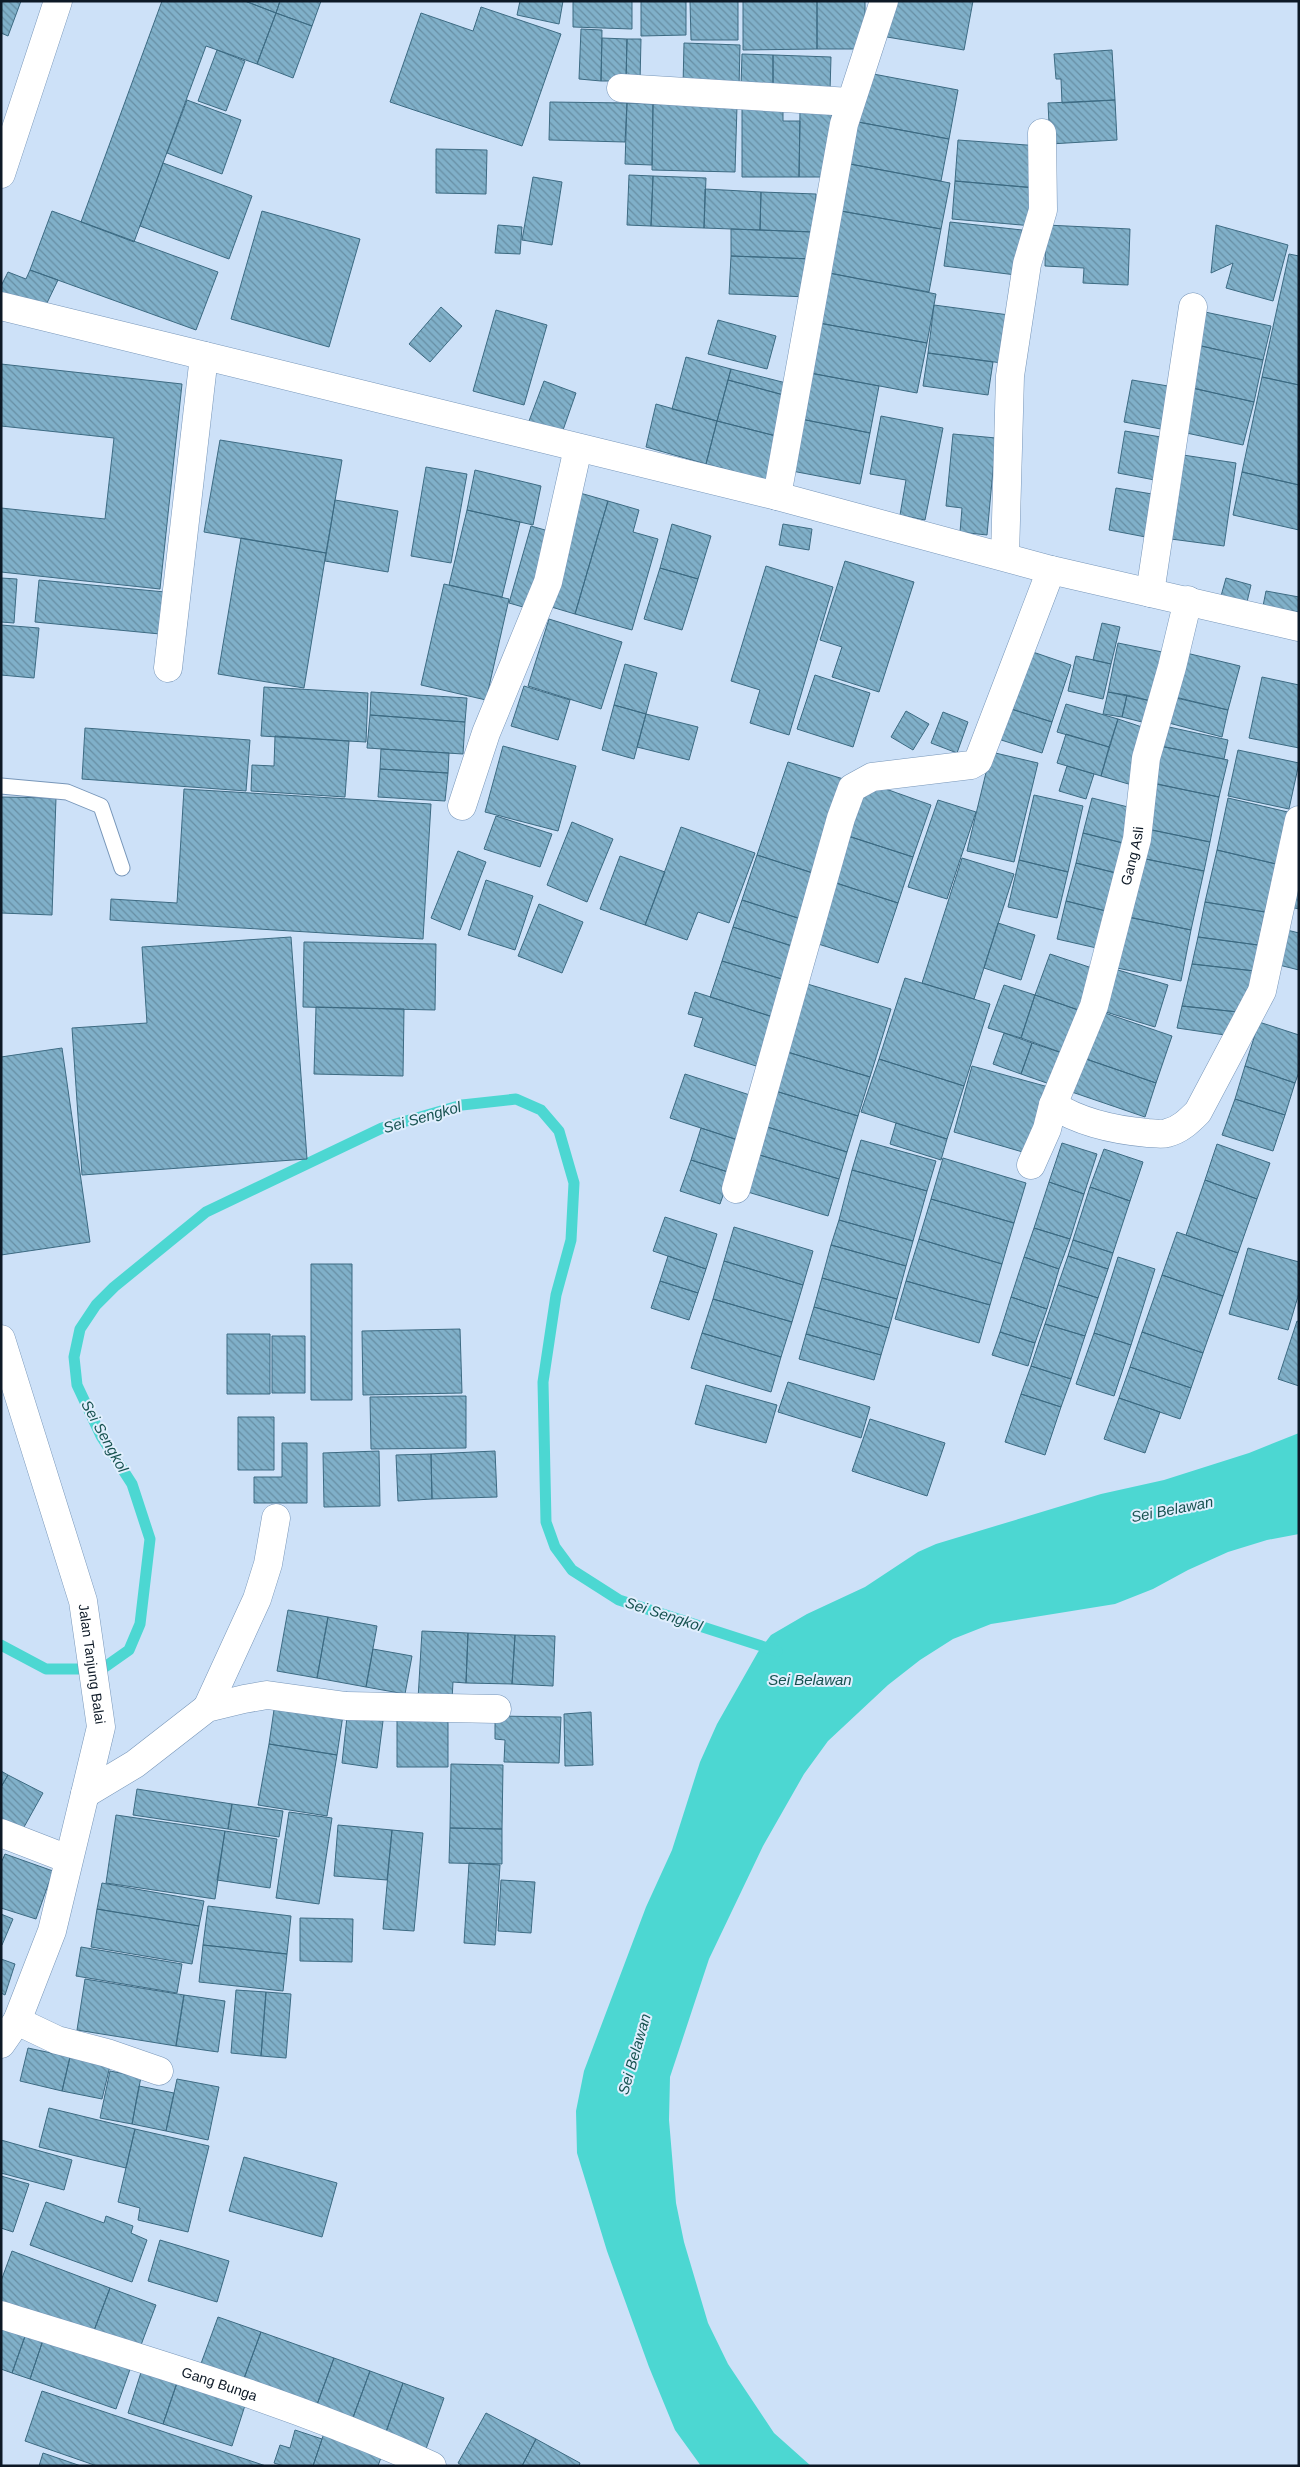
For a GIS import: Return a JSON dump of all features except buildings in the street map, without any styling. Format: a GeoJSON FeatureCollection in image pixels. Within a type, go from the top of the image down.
{"type":"FeatureCollection","features":[{"type":"Feature","properties":{"kind":"street"},"geometry":{"type":"LineString","coordinates":[[1,174],[58,1]]}},
{"type":"Feature","properties":{"kind":"street"},"geometry":{"type":"LineString","coordinates":[[777,496],[844,124],[884,1]]}},
{"type":"Feature","properties":{"kind":"street"},"geometry":{"type":"LineString","coordinates":[[622,88],[850,102]]}},
{"type":"Feature","properties":{"kind":"street"},"geometry":{"type":"LineString","coordinates":[[1005,556],[1010,376],[1027,264],[1043,210],[1042,132]]}},
{"type":"Feature","properties":{"kind":"street"},"geometry":{"type":"LineString","coordinates":[[1,306],[777,496],[1005,556],[1051,570],[1299,626]]}},
{"type":"Feature","properties":{"kind":"street"},"geometry":{"type":"LineString","coordinates":[[1150,593],[1193,307]]}},
{"type":"Feature","properties":{"kind":"street"},"geometry":{"type":"LineString","coordinates":[[168,668],[204,356]]}},
{"type":"Feature","properties":{"kind":"street"},"geometry":{"type":"LineString","coordinates":[[462,806],[486,733],[548,582],[578,448]]}},
{"type":"Feature","properties":{"kind":"street"},"geometry":{"type":"LineString","coordinates":[[736,1189],[841,818],[852,788],[872,777],[971,765],[978,761],[1051,570]]}},
{"type":"Feature","properties":{"kind":"street","name":"Gang Asli"},"geometry":{"type":"LineString","coordinates":[[1031,1165],[1047,1129],[1053,1105],[1094,1006],[1137,839],[1146,758],[1172,667],[1188,600]]}},
{"type":"Feature","properties":{"kind":"street"},"geometry":{"type":"LineString","coordinates":[[1053,1105],[1071,1117],[1092,1123],[1125,1131],[1166,1134],[1183,1127],[1198,1112],[1262,991],[1299,820]]}},
{"type":"Feature","properties":{"kind":"street","name":"Jalan Tanjung Balai"},"geometry":{"type":"LineString","coordinates":[[1,1338],[83,1601],[101,1728],[52,1932],[17,2021],[1,2044]]}},
{"type":"Feature","properties":{"kind":"street"},"geometry":{"type":"LineString","coordinates":[[84,1794],[135,1764],[207,1708],[235,1652],[257,1599],[268,1564],[276,1518]]}},
{"type":"Feature","properties":{"kind":"street"},"geometry":{"type":"LineString","coordinates":[[207,1708],[267,1695],[346,1706],[497,1709]]}},
{"type":"Feature","properties":{"kind":"street"},"geometry":{"type":"LineString","coordinates":[[1,1832],[68,1860]]}},
{"type":"Feature","properties":{"kind":"street"},"geometry":{"type":"LineString","coordinates":[[17,2021],[57,2040],[107,2053],[160,2071]]}},
{"type":"Feature","properties":{"kind":"street","name":"Gang Bunga"},"geometry":{"type":"LineString","coordinates":[[1,2314],[180,2370],[366,2436],[432,2466]]}},
{"type":"Feature","properties":{"kind":"lane"},"geometry":{"type":"LineString","coordinates":[[1,786],[67,792],[101,806],[122,868]]}},
{"type":"Feature","properties":{"kind":"water","name":"Sei Belawan"},"geometry":{"type":"Polygon","coordinates":[[[1299,1433],[1299,1534],[1267,1540],[1228,1552],[1188,1570],[1153,1589],[1115,1604],[991,1624],[953,1639],[920,1660],[888,1685],[828,1741],[804,1774],[763,1846],[709,1959],[670,2077],[669,2120],[676,2203],[684,2242],[708,2323],[728,2364],[774,2433],[811,2466],[701,2466],[675,2430],[649,2367],[607,2251],[577,2153],[576,2111],[584,2071],[646,1907],[672,1850],[700,1762],[717,1724],[758,1652],[771,1635],[807,1614],[865,1587],[918,1552],[936,1544],[1101,1494],[1164,1480],[1249,1453],[1299,1433]]]}},
{"type":"Feature","properties":{"kind":"waterway","name":"Sei Sengkol"},"geometry":{"type":"LineString","coordinates":[[1,1645],[46,1669],[102,1669],[129,1650],[140,1624],[150,1539],[132,1484],[101,1436],[77,1385],[74,1357],[80,1329],[96,1305],[114,1287],[206,1212],[382,1128],[462,1105],[516,1099],[541,1110],[559,1131],[574,1183],[571,1240],[556,1295],[543,1382],[546,1522],[555,1547],[572,1570],[619,1600],[777,1651]]}}]}
